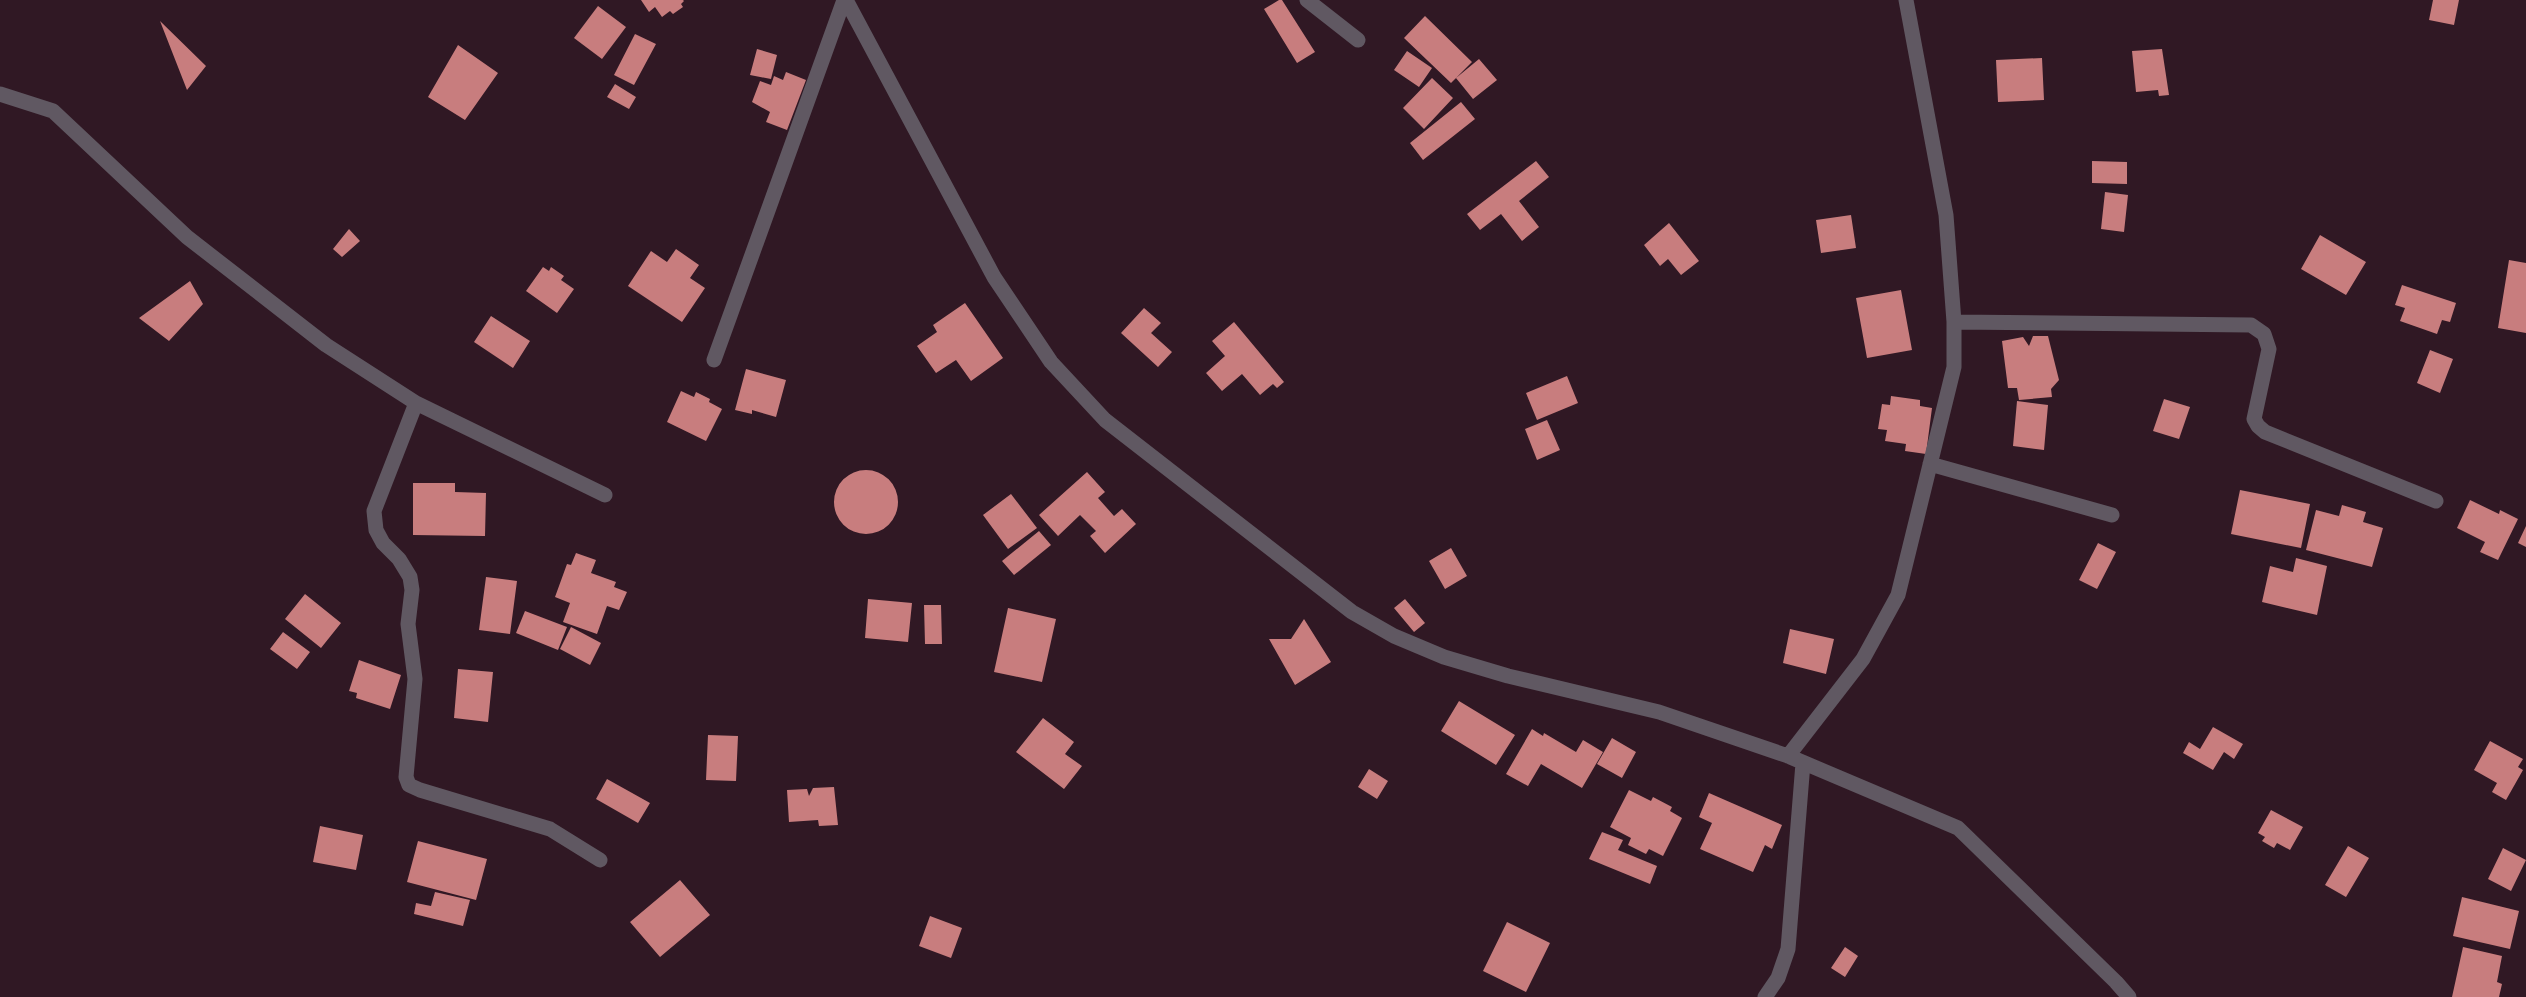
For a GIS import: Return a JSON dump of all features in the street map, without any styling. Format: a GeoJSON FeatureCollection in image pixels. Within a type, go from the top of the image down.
{"type":"FeatureCollection","features":[{"type":"Feature","properties":{"kind":"street"},"geometry":{"type":"LineString","coordinates":[[714,360],[845,0]]}},
{"type":"Feature","properties":{"kind":"street"},"geometry":{"type":"LineString","coordinates":[[845,0],[994,277],[1051,362],[1105,420],[1352,612],[1394,636],[1465,663],[1508,676],[1659,712],[1788,756],[1958,828],[2116,982],[2128,997]]}},
{"type":"Feature","properties":{"kind":"street"},"geometry":{"type":"LineString","coordinates":[[1307,0],[1358,40]]}},
{"type":"Feature","properties":{"kind":"street"},"geometry":{"type":"LineString","coordinates":[[1788,756],[1863,659],[1898,595],[1954,367],[1954,322],[1946,214],[1906,0]]}},
{"type":"Feature","properties":{"kind":"street"},"geometry":{"type":"LineString","coordinates":[[0,94],[53,111],[187,237],[326,345],[416,403],[605,495]]}},
{"type":"Feature","properties":{"kind":"street"},"geometry":{"type":"LineString","coordinates":[[1954,322],[2251,325],[2264,334],[2269,349],[2254,419],[2258,426],[2265,432],[2436,501]]}},
{"type":"Feature","properties":{"kind":"street"},"geometry":{"type":"LineString","coordinates":[[416,403],[374,511],[376,530],[382,543],[399,559],[410,577],[412,590],[408,624],[415,679],[406,777],[409,785],[550,829],[600,860]]}},
{"type":"Feature","properties":{"kind":"street"},"geometry":{"type":"LineString","coordinates":[[1930,464],[2112,515]]}},
{"type":"Feature","properties":{"kind":"street"},"geometry":{"type":"LineString","coordinates":[[1765,997],[1778,978],[1788,949],[1803,763]]}},
{"type":"Feature","properties":{"kind":"building"},"geometry":{"type":"Polygon","coordinates":[[[641,0],[684,1],[681,4],[683,7],[673,14],[670,11],[662,17],[655,7],[649,12],[641,0]]]}},
{"type":"Feature","properties":{"kind":"building"},"geometry":{"type":"Polygon","coordinates":[[[1282,0],[1315,52],[1297,63],[1264,9],[1282,0]]]}},
{"type":"Feature","properties":{"kind":"building"},"geometry":{"type":"Polygon","coordinates":[[[2433,0],[2459,0],[2454,25],[2429,20],[2433,0]]]}},
{"type":"Feature","properties":{"kind":"building"},"geometry":{"type":"Polygon","coordinates":[[[598,6],[626,27],[602,59],[574,38],[598,6]]]}},
{"type":"Feature","properties":{"kind":"building"},"geometry":{"type":"Polygon","coordinates":[[[1425,16],[1472,62],[1451,83],[1404,38],[1425,16]]]}},
{"type":"Feature","properties":{"kind":"building"},"geometry":{"type":"Polygon","coordinates":[[[160,21],[206,66],[187,90],[160,21]]]}},
{"type":"Feature","properties":{"kind":"building"},"geometry":{"type":"Polygon","coordinates":[[[635,34],[656,44],[634,85],[614,75],[635,34]]]}},
{"type":"Feature","properties":{"kind":"building"},"geometry":{"type":"Polygon","coordinates":[[[458,45],[498,73],[465,120],[428,97],[458,45]]]}},
{"type":"Feature","properties":{"kind":"building"},"geometry":{"type":"Polygon","coordinates":[[[757,49],[777,55],[771,79],[750,75],[757,49]]]}},
{"type":"Feature","properties":{"kind":"building"},"geometry":{"type":"Polygon","coordinates":[[[2162,49],[2169,95],[2159,96],[2158,90],[2136,92],[2132,51],[2162,49]]]}},
{"type":"Feature","properties":{"kind":"building"},"geometry":{"type":"Polygon","coordinates":[[[1407,51],[1432,68],[1419,87],[1394,70],[1407,51]]]}},
{"type":"Feature","properties":{"kind":"building"},"geometry":{"type":"Polygon","coordinates":[[[2042,58],[2044,100],[1998,102],[1996,60],[2042,58]]]}},
{"type":"Feature","properties":{"kind":"building"},"geometry":{"type":"Polygon","coordinates":[[[1479,59],[1497,80],[1473,99],[1456,78],[1479,59]]]}},
{"type":"Feature","properties":{"kind":"building"},"geometry":{"type":"Polygon","coordinates":[[[786,72],[806,80],[787,130],[766,122],[770,112],[752,102],[760,81],[771,85],[774,76],[783,80],[786,72]]]}},
{"type":"Feature","properties":{"kind":"building"},"geometry":{"type":"Polygon","coordinates":[[[1432,78],[1453,98],[1424,129],[1403,108],[1432,78]]]}},
{"type":"Feature","properties":{"kind":"building"},"geometry":{"type":"Polygon","coordinates":[[[615,84],[636,97],[629,109],[607,97],[615,84]]]}},
{"type":"Feature","properties":{"kind":"building"},"geometry":{"type":"Polygon","coordinates":[[[1461,102],[1475,119],[1423,160],[1410,143],[1461,102]]]}},
{"type":"Feature","properties":{"kind":"building"},"geometry":{"type":"Polygon","coordinates":[[[1536,161],[1549,177],[1519,201],[1539,227],[1522,241],[1501,214],[1480,230],[1467,214],[1536,161]]]}},
{"type":"Feature","properties":{"kind":"building"},"geometry":{"type":"Polygon","coordinates":[[[2092,161],[2127,162],[2127,184],[2092,183],[2092,161]]]}},
{"type":"Feature","properties":{"kind":"building"},"geometry":{"type":"Polygon","coordinates":[[[2105,192],[2128,195],[2124,232],[2101,229],[2105,192]]]}},
{"type":"Feature","properties":{"kind":"building"},"geometry":{"type":"Polygon","coordinates":[[[1851,215],[1856,248],[1821,253],[1816,220],[1851,215]]]}},
{"type":"Feature","properties":{"kind":"building"},"geometry":{"type":"Polygon","coordinates":[[[1669,223],[1699,261],[1681,275],[1668,259],[1660,266],[1644,245],[1669,223]]]}},
{"type":"Feature","properties":{"kind":"building"},"geometry":{"type":"Polygon","coordinates":[[[349,229],[360,241],[342,257],[333,249],[349,229]]]}},
{"type":"Feature","properties":{"kind":"building"},"geometry":{"type":"Polygon","coordinates":[[[2320,235],[2366,262],[2346,295],[2301,269],[2320,235]]]}},
{"type":"Feature","properties":{"kind":"building"},"geometry":{"type":"Polygon","coordinates":[[[676,249],[699,265],[690,278],[705,288],[682,322],[628,286],[651,251],[667,262],[676,249]]]}},
{"type":"Feature","properties":{"kind":"building"},"geometry":{"type":"Polygon","coordinates":[[[2509,260],[2526,263],[2526,333],[2498,328],[2509,260]]]}},
{"type":"Feature","properties":{"kind":"building"},"geometry":{"type":"Polygon","coordinates":[[[543,267],[549,271],[551,267],[564,276],[561,280],[574,289],[557,313],[526,291],[543,267]]]}},
{"type":"Feature","properties":{"kind":"building"},"geometry":{"type":"Polygon","coordinates":[[[190,281],[203,304],[169,341],[139,318],[190,281]]]}},
{"type":"Feature","properties":{"kind":"building"},"geometry":{"type":"Polygon","coordinates":[[[2402,285],[2456,303],[2450,322],[2442,320],[2437,334],[2400,321],[2405,308],[2395,305],[2402,285]]]}},
{"type":"Feature","properties":{"kind":"building"},"geometry":{"type":"Polygon","coordinates":[[[1901,290],[1912,350],[1867,358],[1856,298],[1901,290]]]}},
{"type":"Feature","properties":{"kind":"building"},"geometry":{"type":"Polygon","coordinates":[[[965,303],[1003,358],[971,381],[956,360],[936,373],[917,346],[937,332],[933,325],[965,303]]]}},
{"type":"Feature","properties":{"kind":"building"},"geometry":{"type":"Polygon","coordinates":[[[1144,308],[1161,323],[1151,333],[1172,352],[1158,367],[1121,333],[1144,308]]]}},
{"type":"Feature","properties":{"kind":"building"},"geometry":{"type":"Polygon","coordinates":[[[491,316],[530,341],[513,368],[474,342],[491,316]]]}},
{"type":"Feature","properties":{"kind":"building"},"geometry":{"type":"Polygon","coordinates":[[[1234,322],[1284,382],[1277,388],[1273,384],[1260,395],[1242,374],[1222,391],[1206,373],[1225,356],[1212,341],[1234,322]]]}},
{"type":"Feature","properties":{"kind":"building"},"geometry":{"type":"Polygon","coordinates":[[[2033,336],[2048,336],[2059,380],[2051,389],[2052,397],[2019,400],[2017,388],[2008,388],[2002,341],[2023,337],[2029,346],[2033,336]]]}},
{"type":"Feature","properties":{"kind":"building"},"geometry":{"type":"Polygon","coordinates":[[[2430,350],[2453,359],[2440,393],[2417,383],[2430,350]]]}},
{"type":"Feature","properties":{"kind":"building"},"geometry":{"type":"Polygon","coordinates":[[[746,369],[786,380],[776,417],[752,410],[752,414],[735,410],[746,369]]]}},
{"type":"Feature","properties":{"kind":"building"},"geometry":{"type":"Polygon","coordinates":[[[1567,376],[1578,403],[1537,420],[1526,393],[1567,376]]]}},
{"type":"Feature","properties":{"kind":"building"},"geometry":{"type":"Polygon","coordinates":[[[681,391],[694,397],[696,392],[710,399],[709,402],[722,409],[706,441],[667,422],[681,391]]]}},
{"type":"Feature","properties":{"kind":"building"},"geometry":{"type":"Polygon","coordinates":[[[1891,396],[1920,400],[1920,406],[1932,408],[1926,454],[1905,451],[1906,444],[1885,441],[1887,430],[1878,429],[1882,404],[1890,405],[1891,396]]]}},
{"type":"Feature","properties":{"kind":"building"},"geometry":{"type":"Polygon","coordinates":[[[2164,399],[2190,407],[2179,439],[2153,431],[2164,399]]]}},
{"type":"Feature","properties":{"kind":"building"},"geometry":{"type":"Polygon","coordinates":[[[2017,401],[2048,405],[2044,450],[2013,446],[2017,401]]]}},
{"type":"Feature","properties":{"kind":"building"},"geometry":{"type":"Polygon","coordinates":[[[1547,420],[1560,450],[1537,460],[1525,429],[1547,420]]]}},
{"type":"Feature","properties":{"kind":"building"},"geometry":{"type":"Polygon","coordinates":[[[860,470],[872,470],[889,479],[896,490],[898,502],[896,514],[889,525],[872,534],[860,534],[848,529],[839,520],[834,508],[834,496],[839,484],[848,475],[860,470]]]}},
{"type":"Feature","properties":{"kind":"building"},"geometry":{"type":"Polygon","coordinates":[[[1087,472],[1105,492],[1098,498],[1114,516],[1122,509],[1136,524],[1105,553],[1090,536],[1096,531],[1080,515],[1058,536],[1039,515],[1087,472]]]}},
{"type":"Feature","properties":{"kind":"building"},"geometry":{"type":"Polygon","coordinates":[[[413,483],[455,483],[455,492],[486,493],[485,536],[413,535],[413,483]]]}},
{"type":"Feature","properties":{"kind":"building"},"geometry":{"type":"Polygon","coordinates":[[[2240,490],[2310,504],[2301,548],[2231,534],[2240,490]]]}},
{"type":"Feature","properties":{"kind":"building"},"geometry":{"type":"Polygon","coordinates":[[[1011,494],[1037,528],[1008,549],[983,515],[1011,494]]]}},
{"type":"Feature","properties":{"kind":"building"},"geometry":{"type":"Polygon","coordinates":[[[2470,500],[2499,514],[2500,510],[2518,519],[2498,560],[2480,552],[2485,542],[2457,528],[2470,500]]]}},
{"type":"Feature","properties":{"kind":"building"},"geometry":{"type":"Polygon","coordinates":[[[2342,505],[2366,512],[2363,522],[2383,528],[2372,567],[2306,550],[2316,510],[2339,516],[2342,505]]]}},
{"type":"Feature","properties":{"kind":"building"},"geometry":{"type":"Polygon","coordinates":[[[2526,526],[2526,547],[2518,543],[2526,526]]]}},
{"type":"Feature","properties":{"kind":"building"},"geometry":{"type":"Polygon","coordinates":[[[1039,531],[1051,545],[1014,575],[1002,561],[1039,531]]]}},
{"type":"Feature","properties":{"kind":"building"},"geometry":{"type":"Polygon","coordinates":[[[2098,543],[2116,552],[2097,589],[2079,580],[2098,543]]]}},
{"type":"Feature","properties":{"kind":"building"},"geometry":{"type":"Polygon","coordinates":[[[1451,548],[1467,576],[1445,589],[1429,561],[1451,548]]]}},
{"type":"Feature","properties":{"kind":"building"},"geometry":{"type":"Polygon","coordinates":[[[576,553],[596,560],[591,573],[616,582],[614,587],[627,592],[619,610],[607,606],[597,634],[563,622],[570,603],[555,597],[567,564],[571,565],[576,553]]]}},
{"type":"Feature","properties":{"kind":"building"},"geometry":{"type":"Polygon","coordinates":[[[2296,558],[2327,566],[2317,615],[2262,602],[2270,566],[2293,572],[2296,558]]]}},
{"type":"Feature","properties":{"kind":"building"},"geometry":{"type":"Polygon","coordinates":[[[486,577],[517,581],[510,634],[479,630],[486,577]]]}},
{"type":"Feature","properties":{"kind":"building"},"geometry":{"type":"Polygon","coordinates":[[[305,594],[341,623],[321,648],[285,619],[305,594]]]}},
{"type":"Feature","properties":{"kind":"building"},"geometry":{"type":"Polygon","coordinates":[[[868,599],[912,603],[908,642],[865,638],[868,599]]]}},
{"type":"Feature","properties":{"kind":"building"},"geometry":{"type":"Polygon","coordinates":[[[1405,599],[1425,623],[1414,632],[1394,608],[1405,599]]]}},
{"type":"Feature","properties":{"kind":"building"},"geometry":{"type":"Polygon","coordinates":[[[924,605],[941,605],[942,644],[925,644],[924,605]]]}},
{"type":"Feature","properties":{"kind":"building"},"geometry":{"type":"Polygon","coordinates":[[[1008,608],[1056,619],[1042,682],[994,672],[1008,608]]]}},
{"type":"Feature","properties":{"kind":"building"},"geometry":{"type":"Polygon","coordinates":[[[525,611],[567,627],[558,650],[516,633],[525,611]]]}},
{"type":"Feature","properties":{"kind":"building"},"geometry":{"type":"Polygon","coordinates":[[[1304,619],[1331,662],[1295,685],[1269,639],[1291,639],[1304,619]]]}},
{"type":"Feature","properties":{"kind":"building"},"geometry":{"type":"Polygon","coordinates":[[[571,627],[601,643],[590,665],[560,649],[571,627]]]}},
{"type":"Feature","properties":{"kind":"building"},"geometry":{"type":"Polygon","coordinates":[[[1790,629],[1834,639],[1826,674],[1783,663],[1790,629]]]}},
{"type":"Feature","properties":{"kind":"building"},"geometry":{"type":"Polygon","coordinates":[[[283,632],[310,652],[297,669],[270,649],[283,632]]]}},
{"type":"Feature","properties":{"kind":"building"},"geometry":{"type":"Polygon","coordinates":[[[359,660],[401,675],[390,709],[356,698],[357,693],[349,691],[359,660]]]}},
{"type":"Feature","properties":{"kind":"building"},"geometry":{"type":"Polygon","coordinates":[[[458,669],[493,672],[488,722],[454,718],[458,669]]]}},
{"type":"Feature","properties":{"kind":"building"},"geometry":{"type":"Polygon","coordinates":[[[1459,701],[1515,735],[1496,765],[1441,731],[1459,701]]]}},
{"type":"Feature","properties":{"kind":"building"},"geometry":{"type":"Polygon","coordinates":[[[1043,718],[1074,742],[1065,754],[1082,766],[1064,789],[1016,752],[1043,718]]]}},
{"type":"Feature","properties":{"kind":"building"},"geometry":{"type":"Polygon","coordinates":[[[2213,727],[2243,744],[2234,759],[2224,752],[2213,770],[2183,753],[2189,742],[2200,749],[2213,727]]]}},
{"type":"Feature","properties":{"kind":"building"},"geometry":{"type":"Polygon","coordinates":[[[1532,729],[1543,736],[1544,733],[1576,752],[1583,740],[1603,752],[1582,788],[1541,764],[1528,786],[1506,774],[1532,729]]]}},
{"type":"Feature","properties":{"kind":"building"},"geometry":{"type":"Polygon","coordinates":[[[708,735],[738,736],[736,781],[706,780],[708,735]]]}},
{"type":"Feature","properties":{"kind":"building"},"geometry":{"type":"Polygon","coordinates":[[[1612,738],[1636,752],[1622,778],[1597,764],[1612,738]]]}},
{"type":"Feature","properties":{"kind":"building"},"geometry":{"type":"Polygon","coordinates":[[[2490,741],[2523,759],[2518,767],[2523,770],[2506,800],[2492,792],[2497,783],[2474,770],[2490,741]]]}},
{"type":"Feature","properties":{"kind":"building"},"geometry":{"type":"Polygon","coordinates":[[[1369,769],[1388,781],[1377,799],[1358,787],[1369,769]]]}},
{"type":"Feature","properties":{"kind":"building"},"geometry":{"type":"Polygon","coordinates":[[[607,779],[650,803],[638,823],[596,799],[607,779]]]}},
{"type":"Feature","properties":{"kind":"building"},"geometry":{"type":"Polygon","coordinates":[[[834,787],[838,825],[819,826],[818,820],[789,822],[787,790],[807,789],[809,796],[813,788],[834,787]]]}},
{"type":"Feature","properties":{"kind":"building"},"geometry":{"type":"Polygon","coordinates":[[[1629,790],[1651,801],[1653,797],[1672,807],[1670,811],[1682,818],[1663,856],[1649,849],[1646,854],[1628,845],[1631,838],[1610,827],[1629,790]]]}},
{"type":"Feature","properties":{"kind":"building"},"geometry":{"type":"Polygon","coordinates":[[[1709,793],[1782,825],[1772,849],[1765,845],[1753,872],[1700,849],[1712,823],[1699,817],[1709,793]]]}},
{"type":"Feature","properties":{"kind":"building"},"geometry":{"type":"Polygon","coordinates":[[[2271,810],[2303,827],[2290,850],[2277,843],[2274,848],[2262,841],[2265,837],[2258,833],[2271,810]]]}},
{"type":"Feature","properties":{"kind":"building"},"geometry":{"type":"Polygon","coordinates":[[[320,826],[363,835],[356,870],[313,862],[320,826]]]}},
{"type":"Feature","properties":{"kind":"building"},"geometry":{"type":"Polygon","coordinates":[[[1602,832],[1623,840],[1618,850],[1657,866],[1650,884],[1589,859],[1602,832]]]}},
{"type":"Feature","properties":{"kind":"building"},"geometry":{"type":"Polygon","coordinates":[[[418,841],[487,859],[476,900],[407,882],[418,841]]]}},
{"type":"Feature","properties":{"kind":"building"},"geometry":{"type":"Polygon","coordinates":[[[2348,846],[2369,858],[2346,897],[2325,885],[2348,846]]]}},
{"type":"Feature","properties":{"kind":"building"},"geometry":{"type":"Polygon","coordinates":[[[2503,848],[2526,860],[2511,891],[2488,879],[2503,848]]]}},
{"type":"Feature","properties":{"kind":"building"},"geometry":{"type":"Polygon","coordinates":[[[680,880],[710,915],[660,957],[630,922],[680,880]]]}},
{"type":"Feature","properties":{"kind":"building"},"geometry":{"type":"Polygon","coordinates":[[[435,892],[470,900],[463,926],[414,914],[416,903],[431,906],[435,892]]]}},
{"type":"Feature","properties":{"kind":"building"},"geometry":{"type":"Polygon","coordinates":[[[2462,897],[2519,911],[2510,949],[2453,936],[2462,897]]]}},
{"type":"Feature","properties":{"kind":"building"},"geometry":{"type":"Polygon","coordinates":[[[930,916],[962,928],[951,958],[919,946],[930,916]]]}},
{"type":"Feature","properties":{"kind":"building"},"geometry":{"type":"Polygon","coordinates":[[[1507,922],[1550,943],[1526,992],[1483,971],[1507,922]]]}},
{"type":"Feature","properties":{"kind":"building"},"geometry":{"type":"Polygon","coordinates":[[[1845,947],[1858,956],[1845,977],[1831,968],[1845,947]]]}},
{"type":"Feature","properties":{"kind":"building"},"geometry":{"type":"Polygon","coordinates":[[[2463,947],[2502,956],[2497,982],[2502,984],[2499,997],[2452,997],[2463,947]]]}}]}
